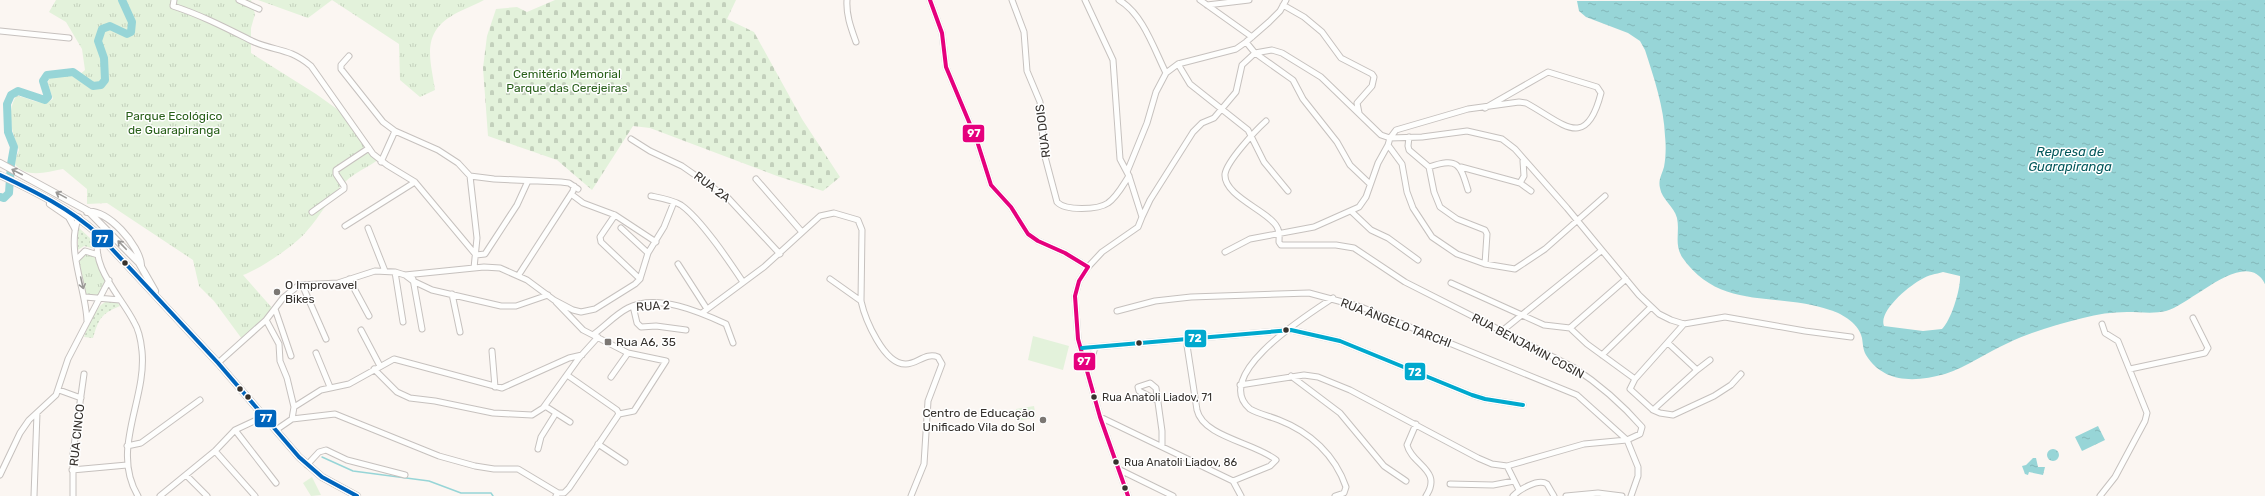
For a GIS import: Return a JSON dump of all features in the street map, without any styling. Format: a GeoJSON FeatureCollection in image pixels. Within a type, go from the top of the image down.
{"type":"FeatureCollection","features":[{"type":"Feature","properties":{"kind":"main road"},"geometry":{"type":"LineString","coordinates":[[0,163],[34,180],[88,212],[104,226],[141,266],[160,299]]}},
{"type":"Feature","properties":{"kind":"main road"},"geometry":{"type":"LineString","coordinates":[[0,175],[32,190],[79,217],[99,234],[218,363],[307,465],[322,477],[357,496]]}},
{"type":"Feature","properties":{"kind":"main road"},"geometry":{"type":"LineString","coordinates":[[32,190],[66,214],[75,228]]}},
{"type":"Feature","properties":{"kind":"main road"},"geometry":{"type":"LineString","coordinates":[[79,217],[88,212],[99,212],[117,227],[132,243],[139,254],[141,266]]}},
{"type":"Feature","properties":{"kind":"main road"},"geometry":{"type":"LineString","coordinates":[[99,234],[104,226]]}},
{"type":"Feature","properties":{"kind":"street"},"geometry":{"type":"LineString","coordinates":[[174,0],[173,6],[197,14],[253,41],[298,56],[317,75],[368,148],[381,162],[415,182],[476,255]]}},
{"type":"Feature","properties":{"kind":"street"},"geometry":{"type":"LineString","coordinates":[[239,0],[259,9]]}},
{"type":"Feature","properties":{"kind":"street"},"geometry":{"type":"LineString","coordinates":[[846,0],[850,26],[856,42]]}},
{"type":"Feature","properties":{"kind":"street"},"geometry":{"type":"LineString","coordinates":[[930,0],[942,33],[946,66],[977,141],[991,185],[1011,207],[1028,234],[1038,241],[1065,252],[1088,267]]}},
{"type":"Feature","properties":{"kind":"street","name":"RUA DOIS"},"geometry":{"type":"LineString","coordinates":[[1012,0],[1024,32],[1027,68],[1039,97],[1042,116],[1044,153],[1058,202],[1062,206],[1070,208],[1103,205],[1112,199],[1128,174],[1156,92],[1166,73]]}},
{"type":"Feature","properties":{"kind":"street"},"geometry":{"type":"LineString","coordinates":[[1085,0],[1113,60],[1117,141],[1120,159],[1128,174],[1142,217]]}},
{"type":"Feature","properties":{"kind":"street"},"geometry":{"type":"LineString","coordinates":[[1119,0],[1127,5],[1136,15],[1166,73],[1178,64],[1236,48],[1246,42],[1270,22],[1284,3],[1322,32],[1341,58],[1372,74],[1374,77],[1372,86],[1357,103],[1359,114]]}},
{"type":"Feature","properties":{"kind":"street"},"geometry":{"type":"LineString","coordinates":[[1200,0],[1252,37]]}},
{"type":"Feature","properties":{"kind":"street"},"geometry":{"type":"LineString","coordinates":[[1207,5],[1249,0]]}},
{"type":"Feature","properties":{"kind":"street"},"geometry":{"type":"LineString","coordinates":[[0,31],[69,38]]}},
{"type":"Feature","properties":{"kind":"street"},"geometry":{"type":"LineString","coordinates":[[1246,42],[1255,53],[1293,80],[1303,99],[1337,142],[1350,165],[1370,184]]}},
{"type":"Feature","properties":{"kind":"street"},"geometry":{"type":"LineString","coordinates":[[1128,496],[1100,417],[1078,335],[1075,296],[1080,281],[1088,267],[1102,252],[1138,227],[1150,200],[1193,132],[1202,123],[1214,118],[1236,92],[1240,68],[1255,53],[1276,51],[1309,67],[1332,87],[1378,133],[1390,138],[1437,136],[1460,131],[1474,131],[1502,140],[1522,158],[1601,251],[1652,307],[1671,320],[1684,324],[1725,317],[1805,331],[1851,336]]}},
{"type":"Feature","properties":{"kind":"street"},"geometry":{"type":"LineString","coordinates":[[349,56],[341,65],[341,69],[376,115],[395,131],[438,150],[458,163],[470,176],[477,238],[474,268]]}},
{"type":"Feature","properties":{"kind":"street"},"geometry":{"type":"LineString","coordinates":[[1178,64],[1190,84],[1248,130],[1264,162],[1288,191]]}},
{"type":"Feature","properties":{"kind":"street"},"geometry":{"type":"LineString","coordinates":[[1225,252],[1250,239],[1314,226],[1352,212],[1359,207],[1366,197],[1378,163],[1388,145],[1390,138],[1399,128],[1426,122],[1462,111],[1485,108],[1519,102],[1526,103],[1558,122],[1578,129],[1585,127],[1595,115],[1601,93],[1597,87],[1548,72],[1485,108]]}},
{"type":"Feature","properties":{"kind":"street"},"geometry":{"type":"LineString","coordinates":[[1266,120],[1251,134],[1225,173],[1226,179],[1245,202],[1277,226],[1280,233]]}},
{"type":"Feature","properties":{"kind":"street"},"geometry":{"type":"LineString","coordinates":[[381,162],[395,131]]}},
{"type":"Feature","properties":{"kind":"street"},"geometry":{"type":"LineString","coordinates":[[1409,137],[1408,146],[1410,150],[1429,167],[1434,192],[1440,207],[1457,219],[1485,230],[1487,234],[1485,264]]}},
{"type":"Feature","properties":{"kind":"street","name":"RUA 2A"},"geometry":{"type":"LineString","coordinates":[[631,139],[650,151],[682,166],[728,198],[780,254]]}},
{"type":"Feature","properties":{"kind":"street"},"geometry":{"type":"LineString","coordinates":[[1388,145],[1402,164],[1407,192],[1413,208],[1432,237],[1457,254],[1485,264],[1515,269],[1545,249],[1576,220],[1605,196]]}},
{"type":"Feature","properties":{"kind":"street"},"geometry":{"type":"LineString","coordinates":[[312,212],[344,189],[344,186],[336,174],[336,170],[368,148]]}},
{"type":"Feature","properties":{"kind":"street"},"geometry":{"type":"LineString","coordinates":[[1520,183],[1524,176],[1522,158]]}},
{"type":"Feature","properties":{"kind":"street"},"geometry":{"type":"LineString","coordinates":[[1429,167],[1450,162],[1461,167],[1520,183],[1531,191]]}},
{"type":"Feature","properties":{"kind":"street"},"geometry":{"type":"LineString","coordinates":[[1461,167],[1468,190]]}},
{"type":"Feature","properties":{"kind":"street"},"geometry":{"type":"LineString","coordinates":[[470,176],[561,182],[574,190],[583,203],[615,216],[656,242]]}},
{"type":"Feature","properties":{"kind":"street"},"geometry":{"type":"LineString","coordinates":[[756,179],[802,232]]}},
{"type":"Feature","properties":{"kind":"street"},"geometry":{"type":"LineString","coordinates":[[476,255],[485,254],[490,248],[517,205],[528,181]]}},
{"type":"Feature","properties":{"kind":"street"},"geometry":{"type":"LineString","coordinates":[[345,226],[415,182]]}},
{"type":"Feature","properties":{"kind":"street"},"geometry":{"type":"LineString","coordinates":[[518,276],[574,190]]}},
{"type":"Feature","properties":{"kind":"street"},"geometry":{"type":"LineString","coordinates":[[651,196],[674,202],[685,209],[706,232],[743,282]]}},
{"type":"Feature","properties":{"kind":"street"},"geometry":{"type":"LineString","coordinates":[[554,300],[576,311],[590,311],[636,284],[640,279],[648,253],[656,242],[674,202]]}},
{"type":"Feature","properties":{"kind":"street"},"geometry":{"type":"LineString","coordinates":[[1352,212],[1371,230],[1388,238],[1418,260]]}},
{"type":"Feature","properties":{"kind":"street"},"geometry":{"type":"LineString","coordinates":[[702,313],[780,254],[820,216],[828,213],[854,218],[861,225],[862,230],[861,301],[863,312],[874,335],[890,358],[898,363],[905,364],[930,355],[938,357],[941,360],[942,368],[928,401],[924,464],[910,496]]}},
{"type":"Feature","properties":{"kind":"street"},"geometry":{"type":"LineString","coordinates":[[615,216],[600,237],[601,242],[640,279]]}},
{"type":"Feature","properties":{"kind":"street"},"geometry":{"type":"LineString","coordinates":[[79,217],[75,228],[77,259],[85,297],[87,322]]}},
{"type":"Feature","properties":{"kind":"street"},"geometry":{"type":"LineString","coordinates":[[368,228],[385,271]]}},
{"type":"Feature","properties":{"kind":"street"},"geometry":{"type":"LineString","coordinates":[[621,228],[648,253]]}},
{"type":"Feature","properties":{"kind":"street","name":"RUA BENJAMIN COSIN"},"geometry":{"type":"LineString","coordinates":[[1280,233],[1278,242],[1281,245],[1330,245],[1354,248],[1405,282],[1573,367],[1597,383],[1622,405],[1642,426],[1640,434],[1627,440]]}},
{"type":"Feature","properties":{"kind":"street"},"geometry":{"type":"LineString","coordinates":[[99,234],[97,242],[98,255],[109,280],[137,328],[142,352],[141,369],[127,446],[127,465],[131,481],[138,496]]}},
{"type":"Feature","properties":{"kind":"street"},"geometry":{"type":"LineString","coordinates":[[77,259],[85,251],[98,255]]}},
{"type":"Feature","properties":{"kind":"street"},"geometry":{"type":"LineString","coordinates":[[1502,331],[1601,251]]}},
{"type":"Feature","properties":{"kind":"street"},"geometry":{"type":"LineString","coordinates":[[678,264],[707,309]]}},
{"type":"Feature","properties":{"kind":"street"},"geometry":{"type":"LineString","coordinates":[[218,363],[266,320],[288,292],[303,287],[329,284],[375,271],[395,272],[405,275],[474,268],[500,268],[518,276],[554,300],[579,327],[628,353],[666,360],[634,411],[619,414],[569,488],[564,493],[557,494],[518,469],[475,466],[439,456],[335,414],[292,419],[276,430]]}},
{"type":"Feature","properties":{"kind":"street"},"geometry":{"type":"LineString","coordinates":[[395,272],[403,322]]}},
{"type":"Feature","properties":{"kind":"street"},"geometry":{"type":"LineString","coordinates":[[413,274],[413,282],[422,329]]}},
{"type":"Feature","properties":{"kind":"street"},"geometry":{"type":"LineString","coordinates":[[405,275],[413,282],[432,290],[509,307],[548,295]]}},
{"type":"Feature","properties":{"kind":"street"},"geometry":{"type":"LineString","coordinates":[[349,279],[369,316]]}},
{"type":"Feature","properties":{"kind":"street"},"geometry":{"type":"LineString","coordinates":[[830,279],[861,301]]}},
{"type":"Feature","properties":{"kind":"street"},"geometry":{"type":"LineString","coordinates":[[1570,328],[1626,279]]}},
{"type":"Feature","properties":{"kind":"street"},"geometry":{"type":"LineString","coordinates":[[0,475],[20,433],[37,413],[52,400],[59,390],[68,359],[109,280]]}},
{"type":"Feature","properties":{"kind":"street"},"geometry":{"type":"LineString","coordinates":[[1451,283],[1544,325],[1570,328],[1587,344],[1635,378]]}},
{"type":"Feature","properties":{"kind":"street"},"geometry":{"type":"LineString","coordinates":[[303,287],[326,340]]}},
{"type":"Feature","properties":{"kind":"street","name":"RUA ÂNGELO TARCHI"},"geometry":{"type":"LineString","coordinates":[[1117,311],[1133,305],[1191,297],[1310,293],[1333,298],[1360,307],[1560,386],[1577,395],[1627,440]]}},
{"type":"Feature","properties":{"kind":"street"},"geometry":{"type":"LineString","coordinates":[[452,294],[460,332]]}},
{"type":"Feature","properties":{"kind":"street"},"geometry":{"type":"LineString","coordinates":[[85,297],[120,300]]}},
{"type":"Feature","properties":{"kind":"street"},"geometry":{"type":"LineString","coordinates":[[1333,298],[1286,330],[1248,368],[1240,385],[1242,400],[1250,409],[1290,424],[1324,449],[1334,461],[1344,481],[1346,490],[1342,495],[1335,496]]}},
{"type":"Feature","properties":{"kind":"street","name":"RUA 2"},"geometry":{"type":"LineString","coordinates":[[545,406],[596,336],[633,306],[664,304],[681,306],[702,313],[726,324],[733,343]]}},
{"type":"Feature","properties":{"kind":"street"},"geometry":{"type":"LineString","coordinates":[[633,306],[637,323],[641,327],[656,326],[686,330]]}},
{"type":"Feature","properties":{"kind":"street"},"geometry":{"type":"LineString","coordinates":[[1602,355],[1652,307]]}},
{"type":"Feature","properties":{"kind":"street"},"geometry":{"type":"LineString","coordinates":[[275,309],[290,356]]}},
{"type":"Feature","properties":{"kind":"street"},"geometry":{"type":"LineString","coordinates":[[2130,369],[2205,353],[2208,348],[2193,318]]}},
{"type":"Feature","properties":{"kind":"street"},"geometry":{"type":"LineString","coordinates":[[266,320],[278,344],[280,360],[287,378],[294,407],[292,419]]}},
{"type":"Feature","properties":{"kind":"street"},"geometry":{"type":"LineString","coordinates":[[1684,324],[1635,378],[1630,389],[1653,410],[1660,413],[1673,415],[1714,396],[1731,385],[1741,374]]}},
{"type":"Feature","properties":{"kind":"street"},"geometry":{"type":"LineString","coordinates":[[2100,496],[2115,477],[2145,421],[2147,413],[2118,341],[2105,333],[2102,324]]}},
{"type":"Feature","properties":{"kind":"street"},"geometry":{"type":"LineString","coordinates":[[361,330],[380,366]]}},
{"type":"Feature","properties":{"kind":"street"},"geometry":{"type":"LineString","coordinates":[[1082,348],[1286,330],[1340,341],[1478,397],[1523,404]]}},
{"type":"Feature","properties":{"kind":"street"},"geometry":{"type":"LineString","coordinates":[[1186,340],[1197,410],[1200,420],[1214,429],[1276,460],[1270,466],[1233,481]]}},
{"type":"Feature","properties":{"kind":"street"},"geometry":{"type":"LineString","coordinates":[[1668,343],[1697,370]]}},
{"type":"Feature","properties":{"kind":"street"},"geometry":{"type":"LineString","coordinates":[[1088,370],[1095,347]]}},
{"type":"Feature","properties":{"kind":"street"},"geometry":{"type":"LineString","coordinates":[[492,351],[495,387]]}},
{"type":"Feature","properties":{"kind":"street"},"geometry":{"type":"LineString","coordinates":[[316,353],[330,387]]}},
{"type":"Feature","properties":{"kind":"street"},"geometry":{"type":"LineString","coordinates":[[611,377],[628,353]]}},
{"type":"Feature","properties":{"kind":"street"},"geometry":{"type":"LineString","coordinates":[[294,407],[317,392],[330,387],[349,384],[374,369],[396,359],[502,388],[510,386],[569,358],[582,355]]}},
{"type":"Feature","properties":{"kind":"street"},"geometry":{"type":"LineString","coordinates":[[1653,410],[1710,360]]}},
{"type":"Feature","properties":{"kind":"street"},"geometry":{"type":"LineString","coordinates":[[374,369],[397,392],[410,398],[435,401],[493,413],[524,416],[537,414],[545,406],[570,422]]}},
{"type":"Feature","properties":{"kind":"street","name":"RUA CINCO"},"geometry":{"type":"LineString","coordinates":[[73,496],[73,453],[84,374]]}},
{"type":"Feature","properties":{"kind":"street"},"geometry":{"type":"LineString","coordinates":[[567,375],[617,410],[619,414]]}},
{"type":"Feature","properties":{"kind":"street"},"geometry":{"type":"LineString","coordinates":[[1240,385],[1291,376],[1311,375],[1329,380],[1492,464],[1507,466],[1584,444],[1627,440],[1638,467],[1638,476],[1631,496]]}},
{"type":"Feature","properties":{"kind":"street"},"geometry":{"type":"LineString","coordinates":[[1291,376],[1340,412],[1384,466],[1406,481]]}},
{"type":"Feature","properties":{"kind":"street"},"geometry":{"type":"LineString","coordinates":[[59,390],[81,398]]}},
{"type":"Feature","properties":{"kind":"street"},"geometry":{"type":"LineString","coordinates":[[127,446],[141,443],[200,400]]}},
{"type":"Feature","properties":{"kind":"street"},"geometry":{"type":"LineString","coordinates":[[1157,400],[1162,446]]}},
{"type":"Feature","properties":{"kind":"street"},"geometry":{"type":"LineString","coordinates":[[34,496],[37,413]]}},
{"type":"Feature","properties":{"kind":"street"},"geometry":{"type":"LineString","coordinates":[[538,449],[541,437],[556,413]]}},
{"type":"Feature","properties":{"kind":"street"},"geometry":{"type":"LineString","coordinates":[[160,496],[215,451],[235,430],[265,416]]}},
{"type":"Feature","properties":{"kind":"street"},"geometry":{"type":"LineString","coordinates":[[1100,417],[1233,481],[1241,496]]}},
{"type":"Feature","properties":{"kind":"street"},"geometry":{"type":"LineString","coordinates":[[1416,424],[1406,445],[1408,451],[1425,466],[1432,480],[1431,489],[1426,496]]}},
{"type":"Feature","properties":{"kind":"street"},"geometry":{"type":"LineString","coordinates":[[235,430],[276,483]]}},
{"type":"Feature","properties":{"kind":"street"},"geometry":{"type":"LineString","coordinates":[[598,444],[625,462]]}},
{"type":"Feature","properties":{"kind":"street"},"geometry":{"type":"LineString","coordinates":[[307,465],[322,450],[348,460],[405,475]]}},
{"type":"Feature","properties":{"kind":"street"},"geometry":{"type":"LineString","coordinates":[[215,451],[254,496]]}},
{"type":"Feature","properties":{"kind":"street"},"geometry":{"type":"LineString","coordinates":[[72,470],[127,465]]}},
{"type":"Feature","properties":{"kind":"street"},"geometry":{"type":"LineString","coordinates":[[1507,466],[1519,490]]}},
{"type":"Feature","properties":{"kind":"street"},"geometry":{"type":"LineString","coordinates":[[1120,470],[1173,496]]}},
{"type":"Feature","properties":{"kind":"street"},"geometry":{"type":"LineString","coordinates":[[186,475],[207,496]]}},
{"type":"Feature","properties":{"kind":"street"},"geometry":{"type":"LineString","coordinates":[[1450,484],[1493,485],[1514,481]]}},
{"type":"Feature","properties":{"kind":"street"},"geometry":{"type":"LineString","coordinates":[[1513,496],[1519,490],[1540,482],[1547,484],[1554,496]]}},
{"type":"Feature","properties":{"kind":"street"},"geometry":{"type":"LineString","coordinates":[[1566,496],[1598,494],[1622,496]]}},
{"type":"Feature","properties":{"kind":"green space","name":"Parque Ecológico de Guarapiranga"},"geometry":{"type":"Polygon","coordinates":[[[56,0],[251,0],[255,14],[251,28],[251,53],[316,94],[344,114],[378,160],[357,173],[339,188],[301,238],[267,262],[243,275],[273,309],[266,320],[242,339],[214,301],[199,286],[193,260],[107,203],[87,204],[87,189],[63,169],[43,173],[30,173],[19,168],[14,163],[19,150],[12,130],[11,109],[16,96],[39,102],[48,101],[53,99],[48,84],[49,78],[65,74],[78,76],[85,70],[82,49],[66,22],[49,12],[56,0]]]}},
{"type":"Feature","properties":{"kind":"green space"},"geometry":{"type":"Polygon","coordinates":[[[258,0],[332,0],[308,18],[258,0]]]}},
{"type":"Feature","properties":{"kind":"green space"},"geometry":{"type":"Polygon","coordinates":[[[332,0],[484,0],[450,17],[441,24],[435,32],[431,41],[430,59],[435,90],[420,97],[400,80],[399,44],[332,0]]]}},
{"type":"Feature","properties":{"kind":"green space","name":"Cemitério Memorial Parque das Cerejeiras"},"geometry":{"type":"Polygon","coordinates":[[[555,0],[736,0],[727,19],[754,32],[802,119],[840,177],[823,191],[777,176],[650,128],[633,126],[592,190],[557,160],[488,136],[483,68],[487,36],[496,9],[517,7],[527,12],[555,0]]]}},
{"type":"Feature","properties":{"kind":"green space"},"geometry":{"type":"Polygon","coordinates":[[[78,227],[91,239],[92,248],[84,246],[78,250],[78,227]]]}},
{"type":"Feature","properties":{"kind":"green space"},"geometry":{"type":"Polygon","coordinates":[[[83,253],[98,256],[108,279],[101,298],[85,297],[77,261],[83,253]]]}},
{"type":"Feature","properties":{"kind":"green space"},"geometry":{"type":"Polygon","coordinates":[[[110,300],[117,302],[120,306],[105,314],[99,321],[93,338],[84,337],[96,310],[105,302],[110,300]]]}},
{"type":"Feature","properties":{"kind":"green space"},"geometry":{"type":"Polygon","coordinates":[[[1033,336],[1069,346],[1063,370],[1028,360],[1033,336]]]}},
{"type":"Feature","properties":{"kind":"green space"},"geometry":{"type":"Polygon","coordinates":[[[1034,406],[1036,417],[1018,421],[1016,409],[1034,406]]]}},
{"type":"Feature","properties":{"kind":"green space"},"geometry":{"type":"Polygon","coordinates":[[[312,477],[321,495],[311,496],[303,483],[312,477]]]}},
{"type":"Feature","properties":{"kind":"water","name":"Represa de Guarapiranga"},"geometry":{"type":"Polygon","coordinates":[[[2265,0],[2265,284],[2256,274],[2245,271],[2232,274],[2218,281],[2177,307],[2166,311],[2152,313],[2116,312],[2099,314],[2026,335],[1945,374],[1934,377],[1912,379],[1891,376],[1873,364],[1865,353],[1858,328],[1850,320],[1840,314],[1830,310],[1790,301],[1750,297],[1732,293],[1714,286],[1697,274],[1682,257],[1678,247],[1677,218],[1663,196],[1660,188],[1666,143],[1663,114],[1645,50],[1640,41],[1628,33],[1586,17],[1579,11],[1577,1],[2265,0]],[[1943,272],[1927,276],[1917,282],[1896,299],[1890,306],[1883,320],[1884,326],[1923,331],[1942,329],[1949,319],[1955,304],[1960,276],[1943,272]]]}},
{"type":"Feature","properties":{"kind":"water"},"geometry":{"type":"Polygon","coordinates":[[[2098,426],[2105,440],[2082,451],[2075,437],[2098,426]]]}},
{"type":"Feature","properties":{"kind":"water"},"geometry":{"type":"Polygon","coordinates":[[[2053,449],[2057,451],[2059,455],[2057,459],[2053,461],[2049,459],[2047,455],[2049,451],[2053,449]]]}},
{"type":"Feature","properties":{"kind":"water"},"geometry":{"type":"Polygon","coordinates":[[[2033,458],[2036,458],[2038,467],[2045,467],[2043,475],[2029,472],[2028,475],[2025,474],[2022,466],[2026,465],[2033,458]]]}},
{"type":"Feature","properties":{"kind":"waterway"},"geometry":{"type":"LineString","coordinates":[[0,197],[4,198],[9,193],[14,147],[8,132],[7,104],[11,95],[18,91],[45,100],[48,97],[43,81],[47,75],[73,72],[93,86],[101,85],[105,80],[104,58],[98,41],[102,29],[110,26],[127,34],[131,32],[132,22],[122,0]]}},
{"type":"Feature","properties":{"kind":"waterway"},"geometry":{"type":"LineString","coordinates":[[322,457],[353,471],[429,481],[461,493],[491,493],[493,496]]}},
{"type":"Feature","properties":{"kind":"transit line","name":"97"},"geometry":{"type":"LineString","coordinates":[[930,0],[942,33],[946,67],[977,141],[991,185],[1011,207],[1028,234],[1038,241],[1065,253],[1088,267],[1079,281],[1075,296],[1078,339],[1100,417],[1128,496]]}},
{"type":"Feature","properties":{"kind":"transit line","name":"77"},"geometry":{"type":"LineString","coordinates":[[0,175],[39,194],[88,225],[218,363],[299,457],[322,477],[357,496]]}},
{"type":"Feature","properties":{"kind":"transit line","name":"72"},"geometry":{"type":"LineString","coordinates":[[1082,348],[1291,330],[1340,341],[1472,395],[1485,399],[1523,405]]}},
{"type":"Feature","properties":{"kind":"place","name":"O Improvavel Bikes"},"geometry":{"type":"Point","coordinates":[277,292]}},
{"type":"Feature","properties":{"kind":"place","name":"Rua A6, 35"},"geometry":{"type":"Point","coordinates":[608,342]}},
{"type":"Feature","properties":{"kind":"place","name":"Rua Anatoli Liadov, 71"},"geometry":{"type":"Point","coordinates":[1094,397]}},
{"type":"Feature","properties":{"kind":"place","name":"Centro de Educação Unificado Vila do Sol"},"geometry":{"type":"Point","coordinates":[1043,420]}},
{"type":"Feature","properties":{"kind":"place","name":"Rua Anatoli Liadov, 86"},"geometry":{"type":"Point","coordinates":[1116,462]}}]}
